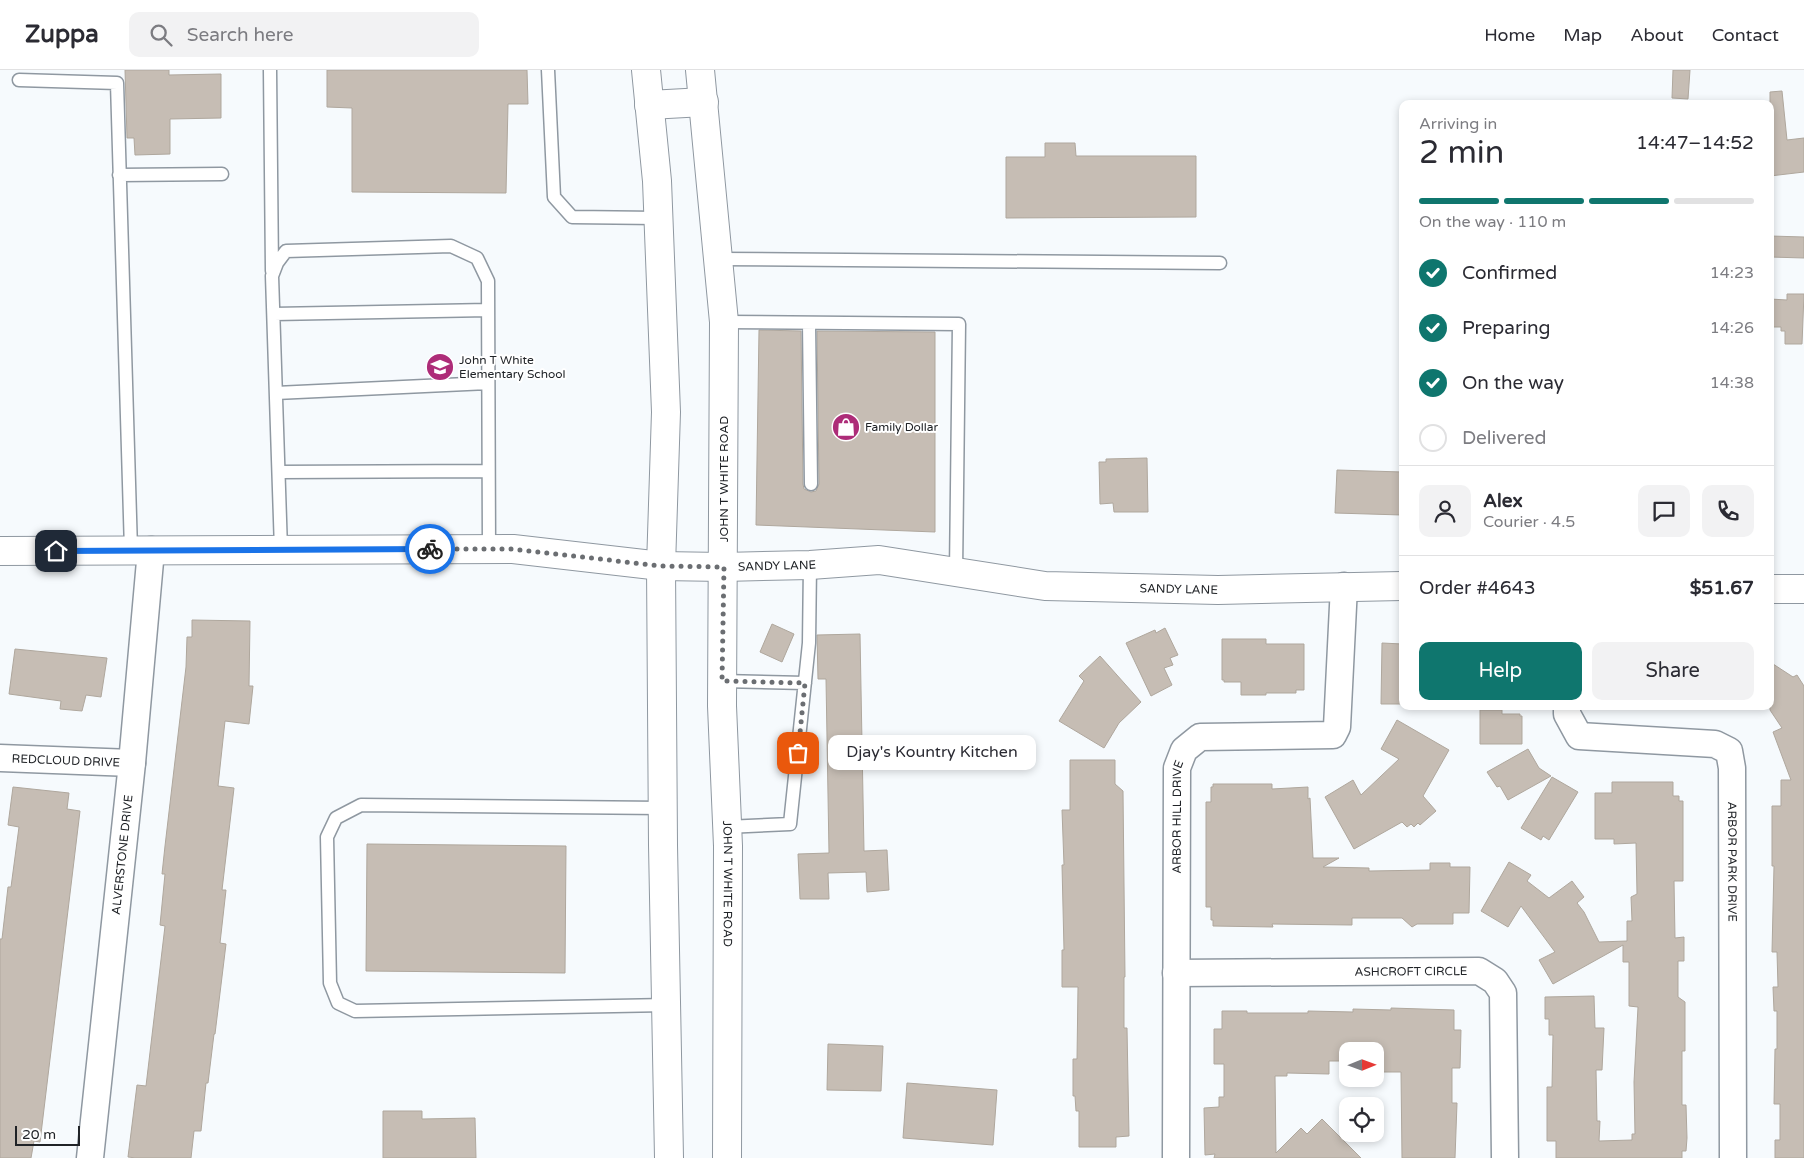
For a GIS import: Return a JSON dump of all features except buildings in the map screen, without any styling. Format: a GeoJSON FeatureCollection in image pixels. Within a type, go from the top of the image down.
{"type":"FeatureCollection","features":[{"type":"Feature","properties":{"kind":"main road"},"geometry":{"type":"LineString","coordinates":[[646,70],[657,181],[666,412],[661,566],[669,1158]]}},
{"type":"Feature","properties":{"kind":"main road","name":"JOHN T WHITE ROAD"},"geometry":{"type":"LineString","coordinates":[[700,70],[724,322],[722,681],[728,846],[727,1158]]}},
{"type":"Feature","properties":{"kind":"main road"},"geometry":{"type":"LineString","coordinates":[[649,104],[704,102]]}},
{"type":"Feature","properties":{"kind":"main road","name":"SANDY LANE"},"geometry":{"type":"LineString","coordinates":[[0,552],[512,549],[661,566],[810,565],[879,560],[1045,586],[1218,590],[1399,586]]}},
{"type":"Feature","properties":{"kind":"main road"},"geometry":{"type":"LineString","coordinates":[[1774,589],[1804,589]]}},
{"type":"Feature","properties":{"kind":"street","name":"ALVERSTONE DRIVE"},"geometry":{"type":"LineString","coordinates":[[90,1158],[132,763],[141,550]]}},
{"type":"Feature","properties":{"kind":"street","name":"ARBOR HILL DRIVE"},"geometry":{"type":"LineString","coordinates":[[1176,1158],[1177,768],[1184,750],[1200,737],[1333,735],[1337,727],[1344,586]]}},
{"type":"Feature","properties":{"kind":"street","name":"ARBOR PARK DRIVE"},"geometry":{"type":"LineString","coordinates":[[1567,710],[1567,714],[1580,736],[1714,744],[1729,751],[1732,768],[1733,1158]]}},
{"type":"Feature","properties":{"kind":"street","name":"REDCLOUD DRIVE"},"geometry":{"type":"LineString","coordinates":[[0,758],[132,763]]}},
{"type":"Feature","properties":{"kind":"street","name":"ASHCROFT CIRCLE"},"geometry":{"type":"LineString","coordinates":[[1176,973],[1479,972],[1495,981],[1503,993],[1505,1158]]}},
{"type":"Feature","properties":{"kind":"lane"},"geometry":{"type":"LineString","coordinates":[[270,70],[272,276],[281,550]]}},
{"type":"Feature","properties":{"kind":"lane"},"geometry":{"type":"LineString","coordinates":[[548,70],[554,197],[572,217],[658,218]]}},
{"type":"Feature","properties":{"kind":"lane"},"geometry":{"type":"LineString","coordinates":[[20,80],[117,83],[119,175],[141,550]]}},
{"type":"Feature","properties":{"kind":"lane"},"geometry":{"type":"LineString","coordinates":[[119,175],[222,174]]}},
{"type":"Feature","properties":{"kind":"lane"},"geometry":{"type":"LineString","coordinates":[[272,276],[277,262],[286,251],[451,246],[477,258],[488,281],[489,549]]}},
{"type":"Feature","properties":{"kind":"lane"},"geometry":{"type":"LineString","coordinates":[[718,258],[1220,263]]}},
{"type":"Feature","properties":{"kind":"lane"},"geometry":{"type":"LineString","coordinates":[[274,314],[488,310]]}},
{"type":"Feature","properties":{"kind":"lane"},"geometry":{"type":"LineString","coordinates":[[724,322],[959,324],[956,572]]}},
{"type":"Feature","properties":{"kind":"lane"},"geometry":{"type":"LineString","coordinates":[[810,323],[811,484]]}},
{"type":"Feature","properties":{"kind":"lane"},"geometry":{"type":"LineString","coordinates":[[276,393],[488,383]]}},
{"type":"Feature","properties":{"kind":"lane"},"geometry":{"type":"LineString","coordinates":[[279,472],[488,471]]}},
{"type":"Feature","properties":{"kind":"lane"},"geometry":{"type":"LineString","coordinates":[[726,827],[790,824],[809,643],[810,565]]}},
{"type":"Feature","properties":{"kind":"lane"},"geometry":{"type":"LineString","coordinates":[[722,681],[805,683]]}},
{"type":"Feature","properties":{"kind":"lane"},"geometry":{"type":"LineString","coordinates":[[663,808],[361,805],[336,818],[327,837],[327,846],[330,983],[338,1003],[355,1011],[667,1005]]}},
{"type":"Feature","properties":{"kind":"way so far"},"geometry":{"type":"LineString","coordinates":[[430,549],[512,549],[661,566],[724,567],[722,681],[805,683],[798,753]]}},
{"type":"Feature","properties":{"kind":"place","name":"John T White Elementary School"},"geometry":{"type":"Point","coordinates":[440,367]}},
{"type":"Feature","properties":{"kind":"place","name":"Family Dollar"},"geometry":{"type":"Point","coordinates":[846,427]}},
{"type":"Feature","properties":{"kind":"place","name":"Djay's Kountry Kitchen"},"geometry":{"type":"Point","coordinates":[798,753]}},
{"type":"Feature","properties":{"kind":"route"},"geometry":{"type":"LineString","coordinates":[[56,551],[430,549]]}}]}
